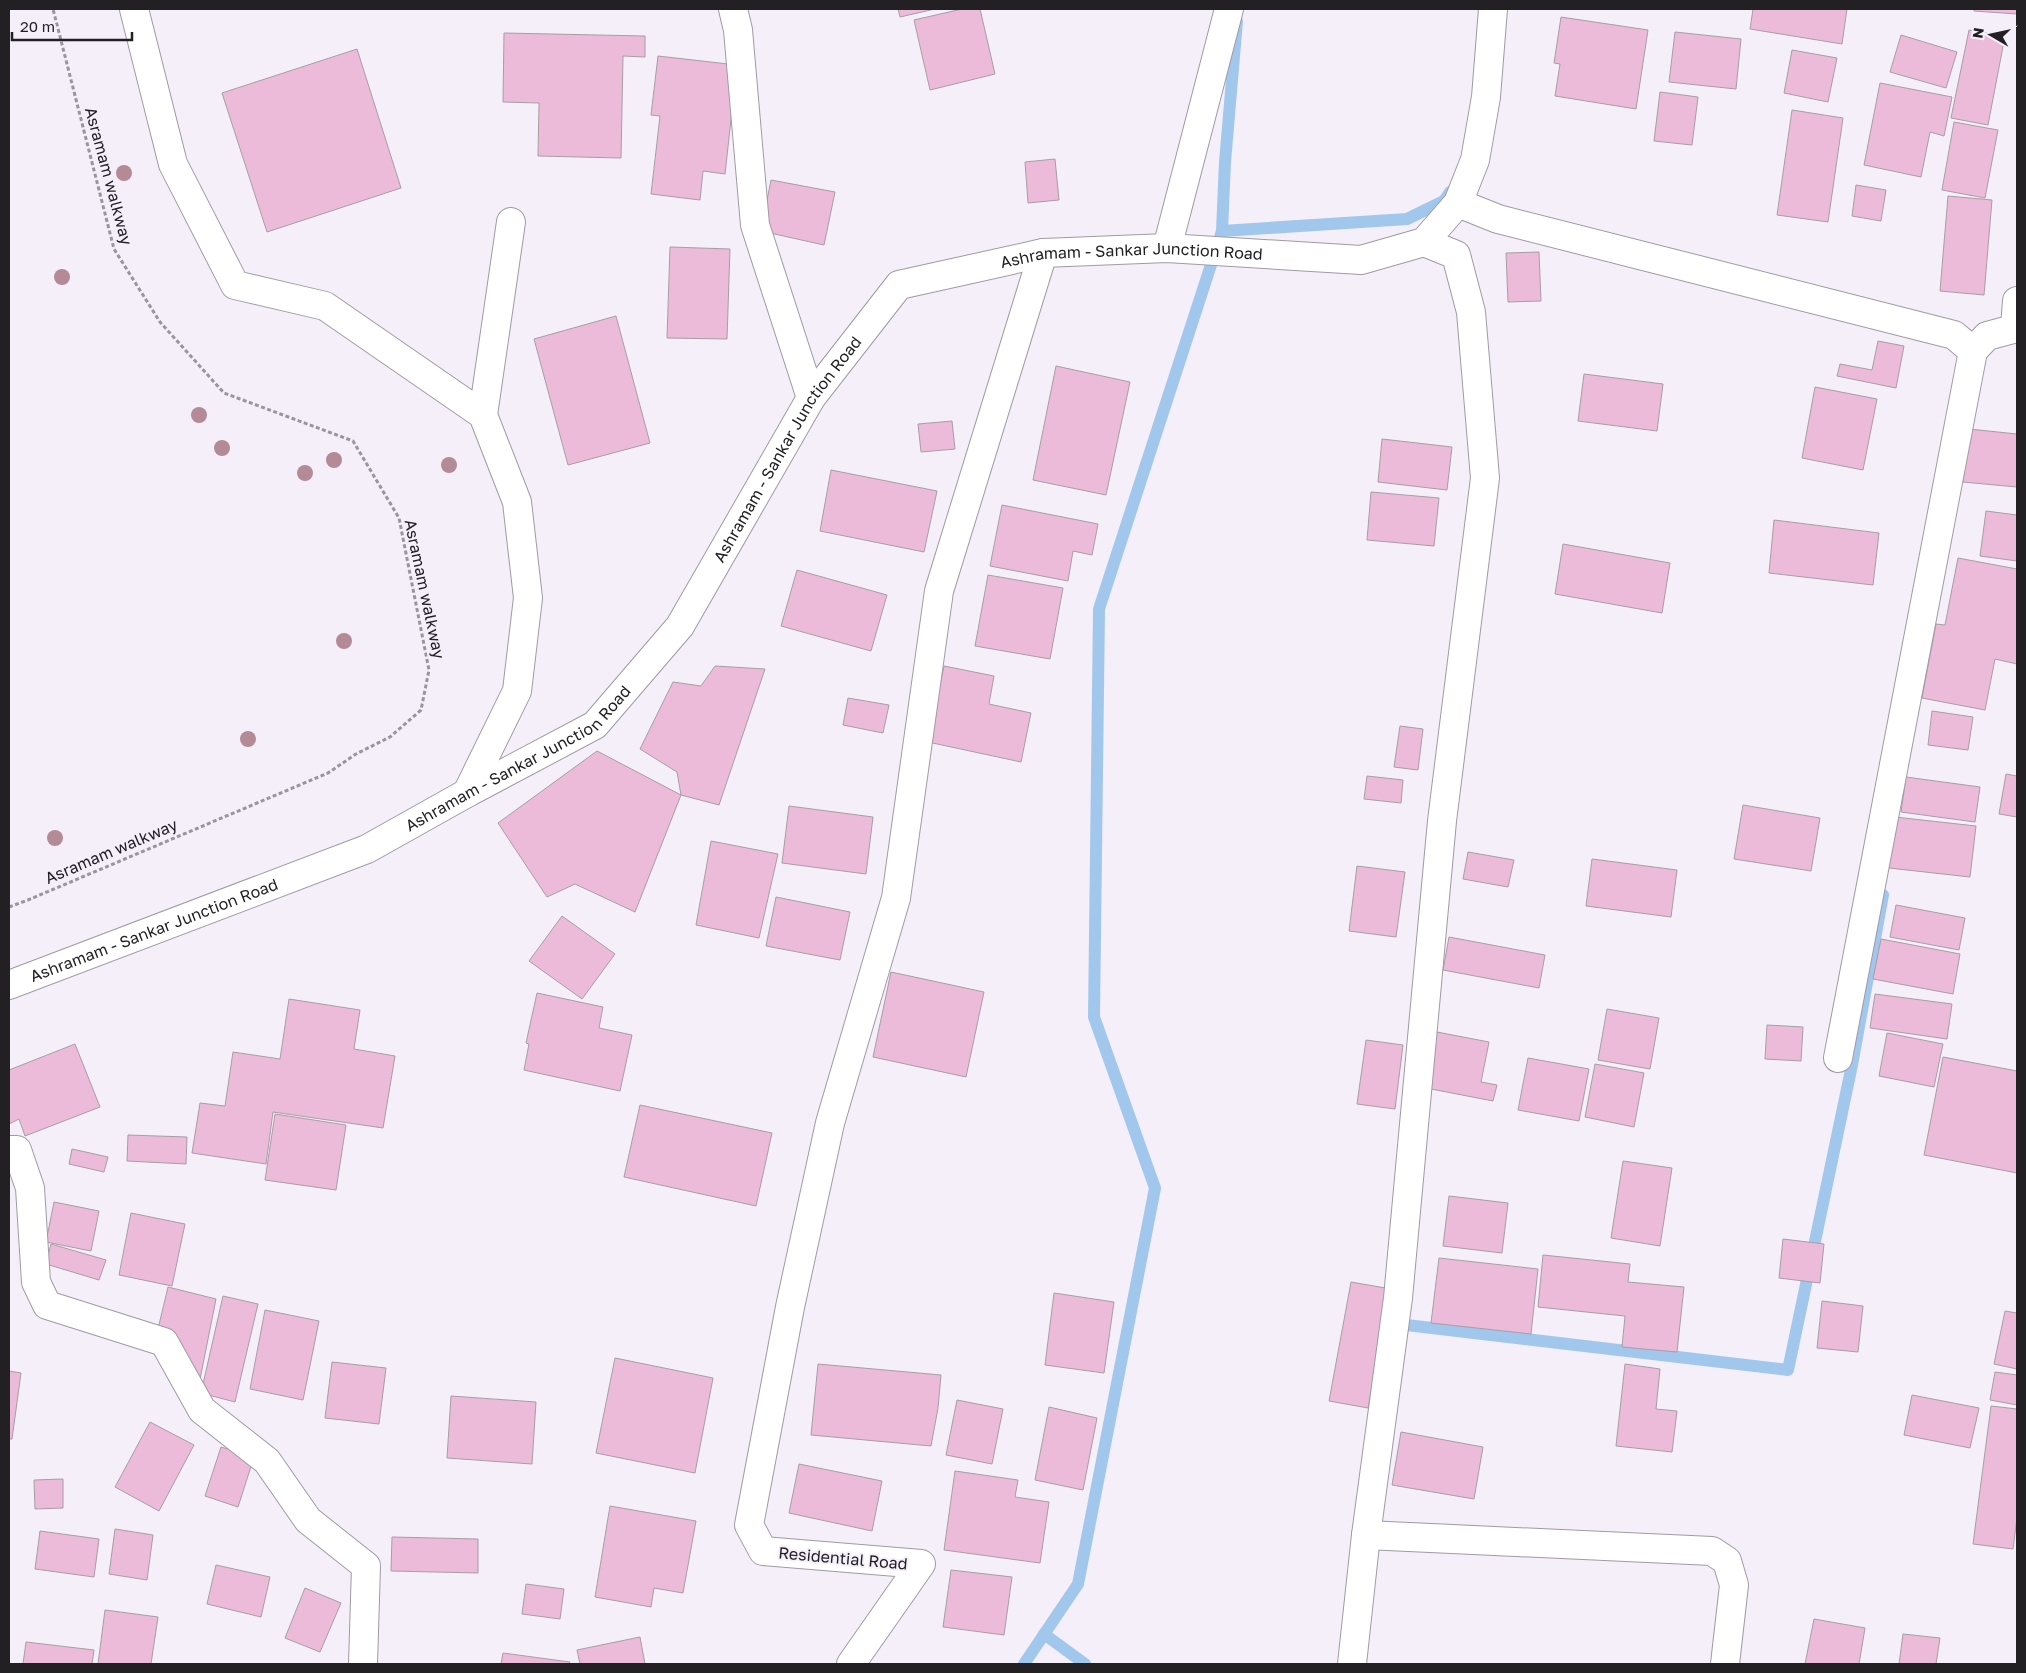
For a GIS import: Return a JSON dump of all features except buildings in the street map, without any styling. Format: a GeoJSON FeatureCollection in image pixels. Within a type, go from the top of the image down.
{"type":"FeatureCollection","features":[{"type":"Feature","properties":{"kind":"street"},"geometry":{"type":"LineString","coordinates":[[134,9],[173,164],[235,285],[325,306],[483,415]]}},
{"type":"Feature","properties":{"kind":"street"},"geometry":{"type":"LineString","coordinates":[[733,9],[738,30],[755,225],[811,398]]}},
{"type":"Feature","properties":{"kind":"street"},"geometry":{"type":"LineString","coordinates":[[1167,248],[1229,9]]}},
{"type":"Feature","properties":{"kind":"street"},"geometry":{"type":"LineString","coordinates":[[1352,1664],[1366,1535],[1398,1298],[1442,821],[1485,478],[1471,312],[1456,255],[1424,242],[1458,203],[1475,160],[1486,97],[1493,9]]}},
{"type":"Feature","properties":{"kind":"street"},"geometry":{"type":"LineString","coordinates":[[1458,203],[1498,220],[1954,335],[1973,351]]}},
{"type":"Feature","properties":{"kind":"street"},"geometry":{"type":"LineString","coordinates":[[467,793],[517,691],[528,598],[517,502],[483,415],[511,222]]}},
{"type":"Feature","properties":{"kind":"street","name":"Ashramam - Sankar Junction Road"},"geometry":{"type":"LineString","coordinates":[[9,985],[367,849],[595,725],[680,626],[811,398],[900,285],[1043,253],[1167,248],[1360,260],[1424,242]]}},
{"type":"Feature","properties":{"kind":"street","name":"Residential Road"},"geometry":{"type":"LineString","coordinates":[[851,1664],[921,1564],[763,1551],[749,1525],[790,1308],[830,1123],[896,898],[939,591],[1043,253]]}},
{"type":"Feature","properties":{"kind":"street"},"geometry":{"type":"LineString","coordinates":[[1838,1058],[1973,351],[1987,336],[2017,319]]}},
{"type":"Feature","properties":{"kind":"street"},"geometry":{"type":"LineString","coordinates":[[9,1150],[17,1150],[30,1188],[36,1282],[47,1305],[164,1342],[202,1410],[267,1461],[308,1520],[366,1566],[363,1664]]}},
{"type":"Feature","properties":{"kind":"street"},"geometry":{"type":"LineString","coordinates":[[1366,1535],[1712,1551],[1727,1561],[1734,1585],[1725,1664]]}},
{"type":"Feature","properties":{"kind":"path","name":"Asramam walkway"},"geometry":{"type":"LineString","coordinates":[[9,906],[28,900],[328,773],[356,754],[390,737],[421,710],[429,670],[399,518],[353,441],[224,393],[160,322],[114,249],[54,9]]}},
{"type":"Feature","properties":{"kind":"waterway"},"geometry":{"type":"LineString","coordinates":[[1024,1664],[1078,1584],[1155,1188],[1094,1017],[1099,609],[1222,231],[1225,162],[1237,21]]}},
{"type":"Feature","properties":{"kind":"waterway"},"geometry":{"type":"LineString","coordinates":[[1222,231],[1407,219],[1444,201],[1450,192]]}},
{"type":"Feature","properties":{"kind":"waterway"},"geometry":{"type":"LineString","coordinates":[[1398,1329],[1398,1324],[1788,1370],[1852,1065],[1883,895]]}},
{"type":"Feature","properties":{"kind":"waterway"},"geometry":{"type":"LineString","coordinates":[[1044,1634],[1085,1664]]}}]}
